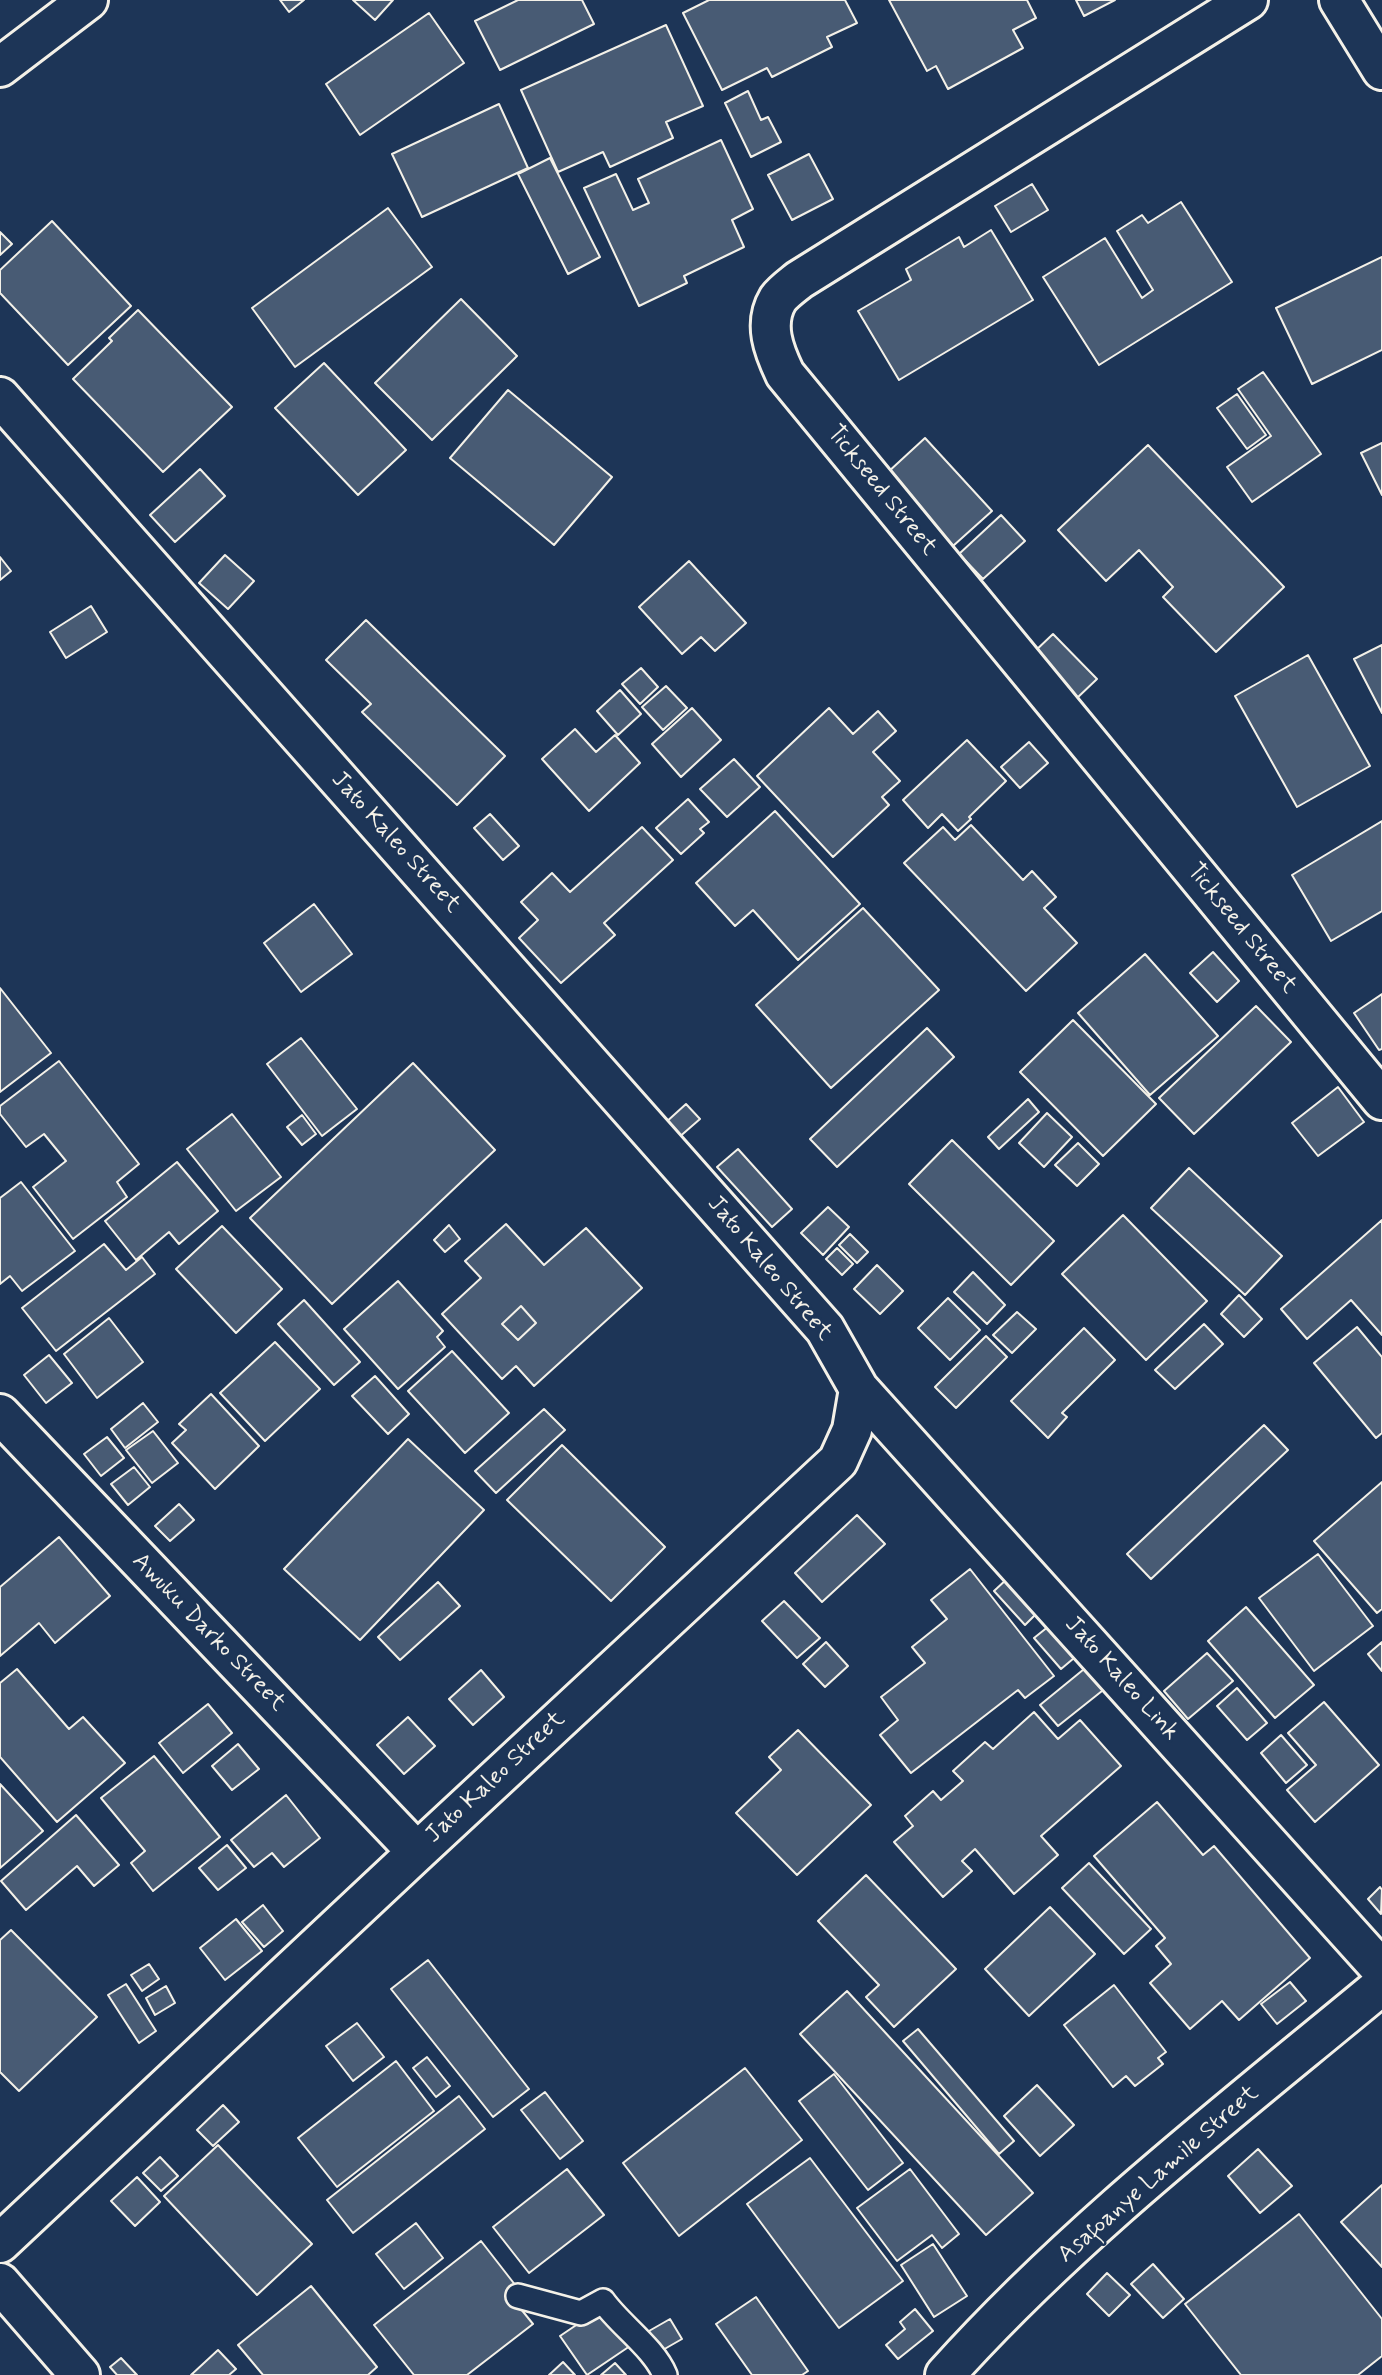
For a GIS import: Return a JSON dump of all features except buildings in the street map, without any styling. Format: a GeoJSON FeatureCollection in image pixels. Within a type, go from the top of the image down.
{"type":"FeatureCollection","features":[{"type":"Feature","properties":{"kind":"street"},"geometry":{"type":"LineString","coordinates":[[0,67],[88,0]]}},
{"type":"Feature","properties":{"kind":"street","name":"Tickseed Street"},"geometry":{"type":"LineString","coordinates":[[1248,0],[799,280],[779,299],[771,322],[772,347],[785,374],[1382,1100]]}},
{"type":"Feature","properties":{"kind":"street"},"geometry":{"type":"LineString","coordinates":[[1339,0],[1382,71]]}},
{"type":"Feature","properties":{"kind":"street","name":"Jato Kaleo Street"},"geometry":{"type":"LineString","coordinates":[[0,397],[825,1329],[859,1389],[852,1430],[838,1461],[0,2244]]}},
{"type":"Feature","properties":{"kind":"street","name":"Jato Kaleo Link"},"geometry":{"type":"LineString","coordinates":[[859,1389],[1382,1970]]}},
{"type":"Feature","properties":{"kind":"street","name":"Awuku Darko Street"},"geometry":{"type":"LineString","coordinates":[[0,1414],[417,1852]]}},
{"type":"Feature","properties":{"kind":"street","name":"Asafoanye Lamile Street"},"geometry":{"type":"LineString","coordinates":[[945,2375],[980,2336],[1122,2202],[1382,1985]]}},
{"type":"Feature","properties":{"kind":"street"},"geometry":{"type":"LineString","coordinates":[[0,2283],[80,2375]]}},
{"type":"Feature","properties":{"kind":"lane"},"geometry":{"type":"LineString","coordinates":[[518,2296],[581,2313],[603,2301],[660,2364],[665,2375]]}}]}
